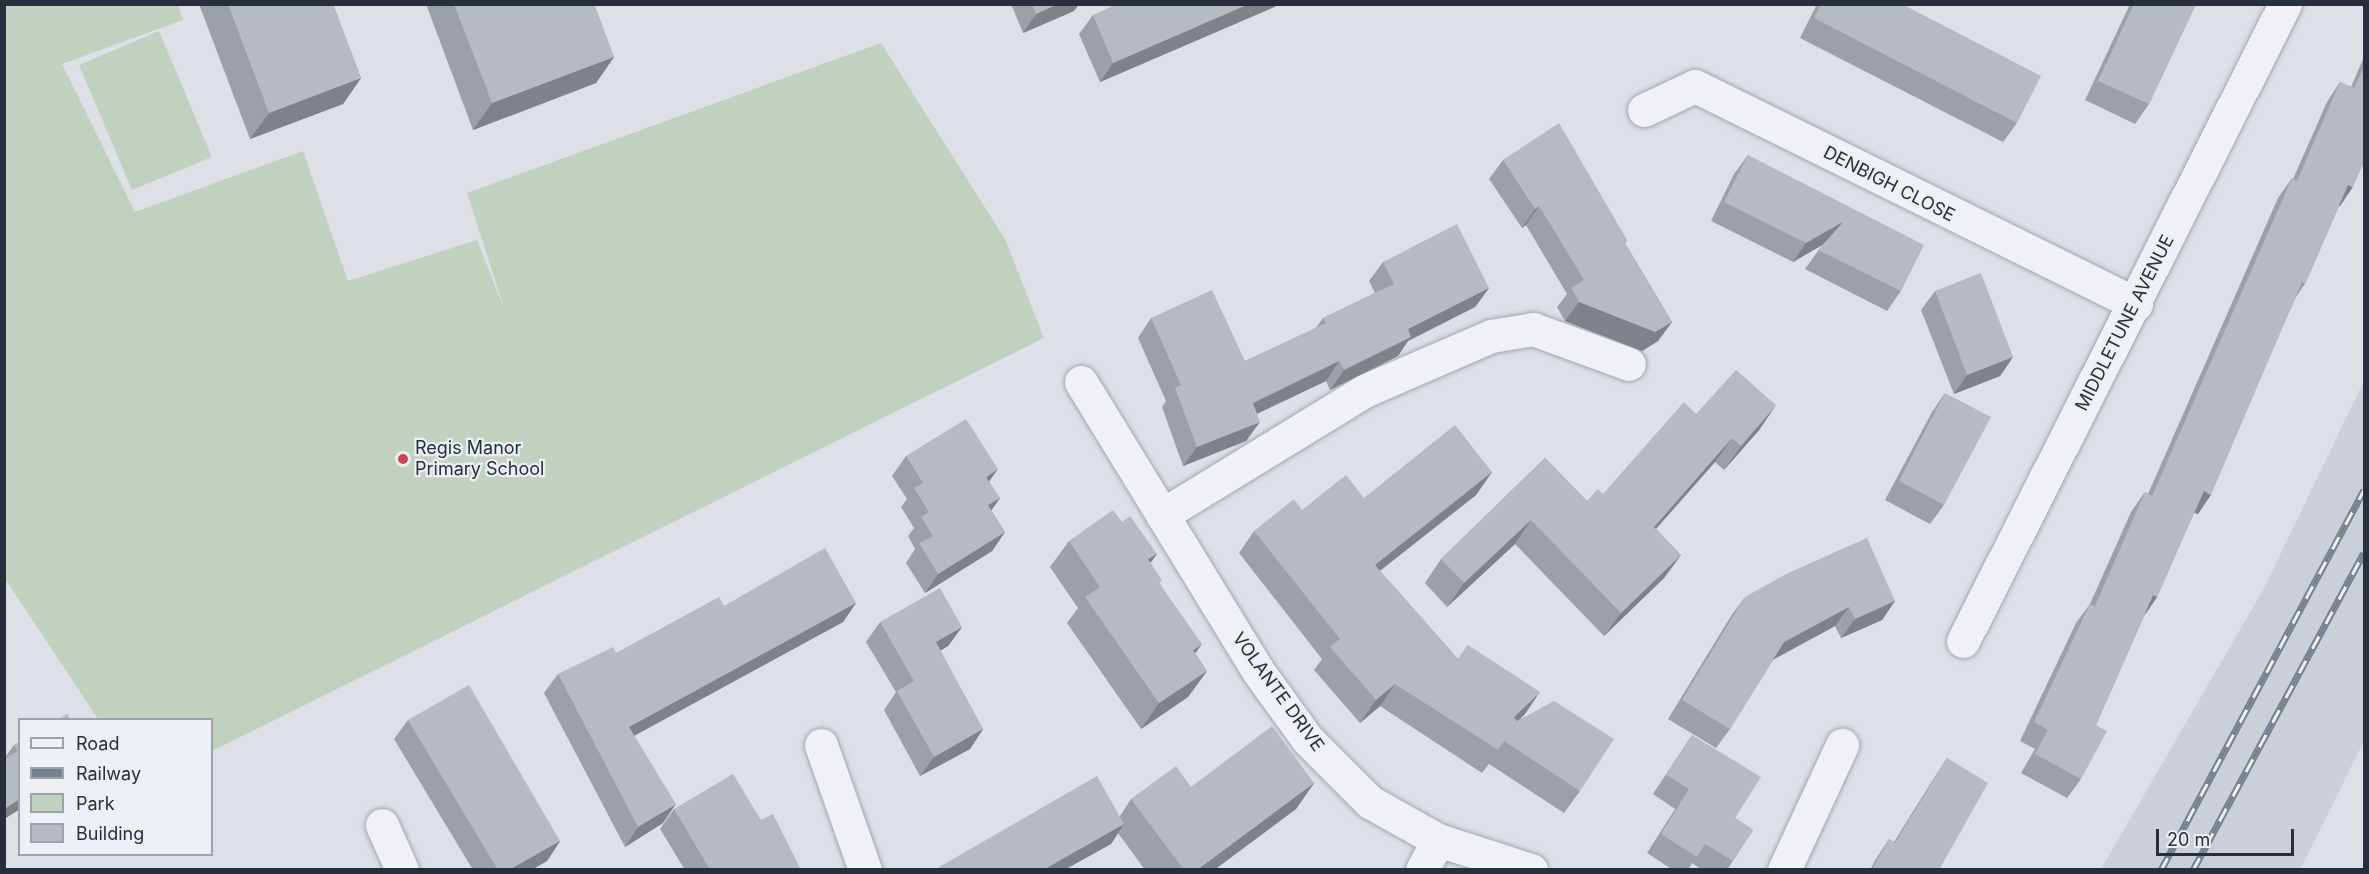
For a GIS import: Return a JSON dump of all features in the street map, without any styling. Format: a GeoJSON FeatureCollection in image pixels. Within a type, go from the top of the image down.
{"type":"FeatureCollection","features":[{"type":"Feature","properties":{"kind":"street","name":"MIDDLETUNE AVENUE"},"geometry":{"type":"LineString","coordinates":[[1963,640],[2136,304],[2285,4]]}},
{"type":"Feature","properties":{"kind":"street","name":"DENBIGH CLOSE"},"geometry":{"type":"LineString","coordinates":[[1644,110],[1695,86],[2136,304]]}},
{"type":"Feature","properties":{"kind":"street"},"geometry":{"type":"LineString","coordinates":[[1162,515],[1364,391],[1491,336],[1524,329],[1629,364]]}},
{"type":"Feature","properties":{"kind":"street","name":"VOLANTE DRIVE"},"geometry":{"type":"LineString","coordinates":[[1081,382],[1258,671],[1308,740],[1370,802],[1438,840],[1531,870]]}},
{"type":"Feature","properties":{"kind":"street"},"geometry":{"type":"LineString","coordinates":[[821,745],[865,870]]}},
{"type":"Feature","properties":{"kind":"street"},"geometry":{"type":"LineString","coordinates":[[1784,870],[1842,745]]}},
{"type":"Feature","properties":{"kind":"street"},"geometry":{"type":"LineString","coordinates":[[382,825],[402,870]]}},
{"type":"Feature","properties":{"kind":"street"},"geometry":{"type":"LineString","coordinates":[[1422,870],[1438,840]]}},
{"type":"Feature","properties":{"kind":"shaded area"},"geometry":{"type":"Polygon","coordinates":[[[2364,381],[2364,741],[2305,860],[2299,870],[2101,869],[2263,590],[2364,381]]]}},
{"type":"Feature","properties":{"kind":"green space","name":"Regis Manor Primary School"},"geometry":{"type":"Polygon","coordinates":[[[4,5],[178,5],[183,20],[62,64],[135,212],[303,151],[348,281],[477,240],[505,311],[467,193],[881,43],[1005,239],[1044,338],[213,751],[213,718],[97,718],[5,579],[4,5]]]}},
{"type":"Feature","properties":{"kind":"green space"},"geometry":{"type":"Polygon","coordinates":[[[159,31],[212,157],[132,190],[79,65],[159,31]]]}},
{"type":"Feature","properties":{"kind":"building"},"geometry":{"type":"Polygon","coordinates":[[[228,4],[333,4],[361,78],[269,113],[228,4]]]}},
{"type":"Feature","properties":{"kind":"building"},"geometry":{"type":"Polygon","coordinates":[[[454,4],[594,4],[614,57],[492,103],[454,4]]]}},
{"type":"Feature","properties":{"kind":"building"},"geometry":{"type":"Polygon","coordinates":[[[1032,4],[1058,4],[1036,14],[1032,4]]]}},
{"type":"Feature","properties":{"kind":"building"},"geometry":{"type":"Polygon","coordinates":[[[1117,4],[1249,4],[1113,63],[1093,15],[1117,4]]]}},
{"type":"Feature","properties":{"kind":"building"},"geometry":{"type":"Polygon","coordinates":[[[1821,4],[1902,4],[2041,76],[2017,123],[1814,18],[1821,4]]]}},
{"type":"Feature","properties":{"kind":"building"},"geometry":{"type":"Polygon","coordinates":[[[2134,4],[2196,4],[2149,104],[2098,81],[2134,4]]]}},
{"type":"Feature","properties":{"kind":"building"},"geometry":{"type":"Polygon","coordinates":[[[2364,67],[2364,162],[2353,187],[2348,185],[2305,284],[2302,282],[2211,495],[2204,491],[2157,597],[2153,595],[2096,725],[2107,731],[2081,779],[2035,754],[2048,730],[2034,722],[2090,604],[2095,606],[2145,492],[2152,496],[2292,178],[2297,181],[2340,82],[2354,88],[2364,67]]]}},
{"type":"Feature","properties":{"kind":"building"},"geometry":{"type":"Polygon","coordinates":[[[1559,123],[1627,240],[1624,242],[1672,322],[1655,332],[1579,302],[1571,288],[1584,280],[1539,206],[1535,209],[1503,160],[1559,123]]]}},
{"type":"Feature","properties":{"kind":"building"},"geometry":{"type":"Polygon","coordinates":[[[1748,155],[1924,245],[1901,291],[1818,250],[1844,221],[1806,243],[1724,202],[1748,155]]]}},
{"type":"Feature","properties":{"kind":"building"},"geometry":{"type":"Polygon","coordinates":[[[1457,224],[1489,288],[1408,329],[1411,337],[1344,370],[1339,361],[1253,403],[1260,422],[1197,447],[1175,388],[1181,385],[1151,318],[1212,290],[1245,361],[1326,323],[1323,318],[1394,284],[1383,262],[1457,224]]]}},
{"type":"Feature","properties":{"kind":"building"},"geometry":{"type":"Polygon","coordinates":[[[1981,273],[2013,357],[1967,375],[1935,291],[1981,273]]]}},
{"type":"Feature","properties":{"kind":"building"},"geometry":{"type":"Polygon","coordinates":[[[1736,370],[1776,405],[1741,446],[1732,438],[1654,527],[1681,555],[1621,613],[1531,520],[1464,583],[1441,559],[1545,458],[1587,501],[1598,489],[1603,494],[1684,402],[1696,414],[1736,370]]]}},
{"type":"Feature","properties":{"kind":"building"},"geometry":{"type":"Polygon","coordinates":[[[1945,393],[1991,417],[1944,505],[1899,481],[1945,393]]]}},
{"type":"Feature","properties":{"kind":"building"},"geometry":{"type":"Polygon","coordinates":[[[966,419],[998,469],[986,477],[1000,498],[988,505],[1005,532],[938,574],[919,543],[933,536],[921,517],[929,512],[914,488],[923,483],[906,456],[966,419]]]}},
{"type":"Feature","properties":{"kind":"building"},"geometry":{"type":"Polygon","coordinates":[[[1455,425],[1492,472],[1375,565],[1458,659],[1468,645],[1540,692],[1514,717],[1517,721],[1554,701],[1614,739],[1580,791],[1504,741],[1498,750],[1395,684],[1376,700],[1330,647],[1340,639],[1254,531],[1294,499],[1302,510],[1346,475],[1364,498],[1455,425]]]}},
{"type":"Feature","properties":{"kind":"building"},"geometry":{"type":"Polygon","coordinates":[[[1113,510],[1122,522],[1130,516],[1157,554],[1148,559],[1162,580],[1159,583],[1202,644],[1193,650],[1207,671],[1159,703],[1085,597],[1100,587],[1069,541],[1113,510]]]}},
{"type":"Feature","properties":{"kind":"building"},"geometry":{"type":"Polygon","coordinates":[[[1867,538],[1895,601],[1855,619],[1849,607],[1784,642],[1730,729],[1682,700],[1745,597],[1786,574],[1867,538]]]}},
{"type":"Feature","properties":{"kind":"building"},"geometry":{"type":"Polygon","coordinates":[[[825,548],[856,603],[629,727],[676,804],[638,827],[558,674],[613,647],[616,653],[719,597],[724,606],[825,548]]]}},
{"type":"Feature","properties":{"kind":"building"},"geometry":{"type":"Polygon","coordinates":[[[940,588],[962,627],[936,642],[983,729],[934,757],[897,691],[914,681],[880,622],[940,588]]]}},
{"type":"Feature","properties":{"kind":"building"},"geometry":{"type":"Polygon","coordinates":[[[469,685],[560,841],[509,870],[498,870],[408,720],[469,685]]]}},
{"type":"Feature","properties":{"kind":"building"},"geometry":{"type":"Polygon","coordinates":[[[1272,726],[1314,783],[1197,870],[1184,870],[1131,799],[1176,766],[1191,787],[1272,726]]]}},
{"type":"Feature","properties":{"kind":"building"},"geometry":{"type":"Polygon","coordinates":[[[1692,735],[1761,777],[1735,818],[1753,830],[1733,861],[1705,844],[1697,857],[1661,834],[1689,789],[1666,775],[1692,735]]]}},
{"type":"Feature","properties":{"kind":"building"},"geometry":{"type":"Polygon","coordinates":[[[18,751],[18,800],[4,809],[4,759],[18,751]]]}},
{"type":"Feature","properties":{"kind":"building"},"geometry":{"type":"Polygon","coordinates":[[[1947,758],[1988,783],[1939,870],[1872,870],[1889,839],[1895,843],[1947,758]]]}},
{"type":"Feature","properties":{"kind":"building"},"geometry":{"type":"Polygon","coordinates":[[[733,774],[761,820],[773,814],[801,870],[710,870],[674,809],[733,774]]]}},
{"type":"Feature","properties":{"kind":"building"},"geometry":{"type":"Polygon","coordinates":[[[1097,776],[1124,824],[1043,870],[934,870],[1097,776]]]}},
{"type":"Feature","properties":{"kind":"railway"},"geometry":{"type":"LineString","coordinates":[[2161,870],[2364,490]]}},
{"type":"Feature","properties":{"kind":"railway"},"geometry":{"type":"LineString","coordinates":[[2193,870],[2364,553]]}},
{"type":"Feature","properties":{"kind":"place","name":"Regis Manor Primary School"},"geometry":{"type":"Point","coordinates":[403,459]}}]}
